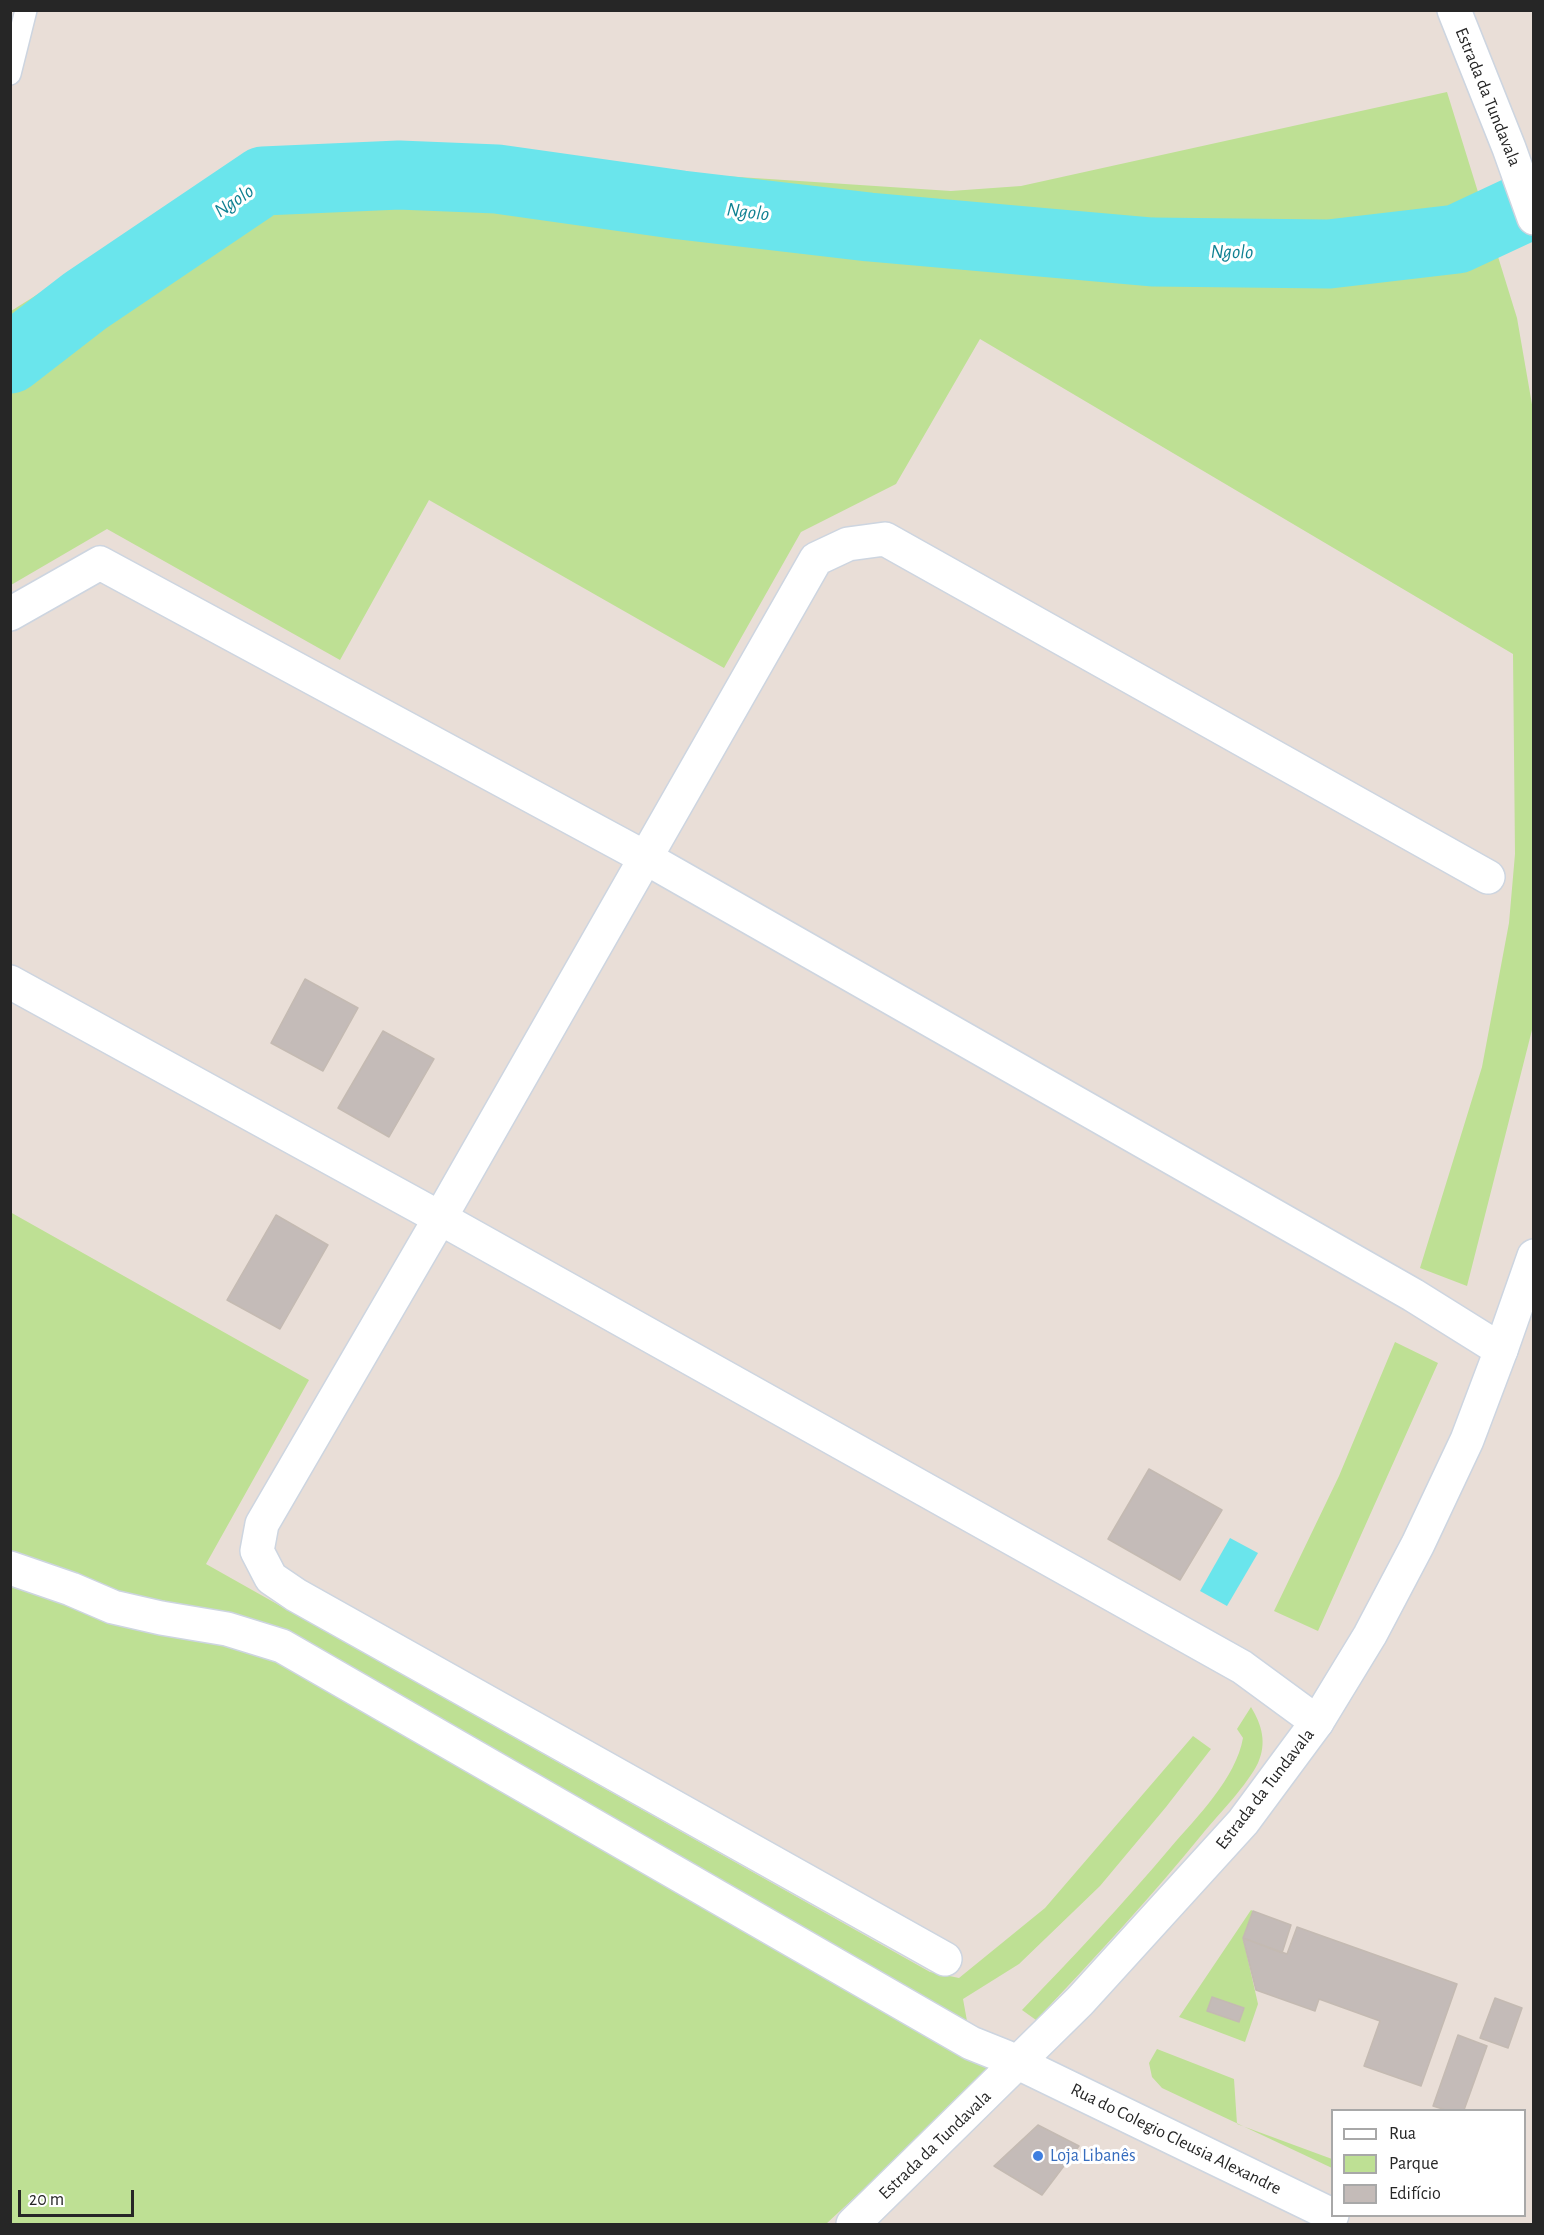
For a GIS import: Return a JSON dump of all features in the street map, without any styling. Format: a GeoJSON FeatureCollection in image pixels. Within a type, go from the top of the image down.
{"type":"FeatureCollection","features":[{"type":"Feature","properties":{"kind":"street","name":"Estrada da Tundavala"},"geometry":{"type":"LineString","coordinates":[[1454,10],[1509,147],[1533,218]]}},
{"type":"Feature","properties":{"kind":"street"},"geometry":{"type":"LineString","coordinates":[[945,1959],[296,1595],[271,1578],[257,1551],[262,1524],[440,1218],[816,559],[848,544],[885,539],[1488,877]]}},
{"type":"Feature","properties":{"kind":"street"},"geometry":{"type":"LineString","coordinates":[[10,614],[100,562],[646,858],[1413,1294],[1501,1350]]}},
{"type":"Feature","properties":{"kind":"street"},"geometry":{"type":"LineString","coordinates":[[10,982],[440,1218],[1242,1667],[1317,1722]]}},
{"type":"Feature","properties":{"kind":"street","name":"Estrada da Tundavala"},"geometry":{"type":"LineString","coordinates":[[853,2224],[1080,2001],[1244,1822],[1317,1722],[1370,1635],[1418,1544],[1467,1440],[1533,1256]]}},
{"type":"Feature","properties":{"kind":"street","name":"Rua do Colegio Cleusia Alexandre"},"geometry":{"type":"LineString","coordinates":[[10,1568],[71,1589],[113,1607],[227,1629],[282,1646],[961,2037],[1331,2214]]}},
{"type":"Feature","properties":{"kind":"street","name":"Rua do Colegio Cleusia Alexandre"},"geometry":{"type":"LineString","coordinates":[[1337,2217],[1352,2224]]}},
{"type":"Feature","properties":{"kind":"lane"},"geometry":{"type":"LineString","coordinates":[[10,74],[21,12]]}},
{"type":"Feature","properties":{"kind":"green space"},"geometry":{"type":"Polygon","coordinates":[[[1447,92],[1517,318],[1534,416],[1533,1026],[1467,1286],[1420,1268],[1482,1067],[1509,923],[1515,854],[1513,654],[980,339],[896,484],[801,532],[724,668],[429,500],[340,660],[107,529],[11,585],[11,311],[212,185],[279,156],[390,154],[951,191],[1021,186],[1447,92]]]}},
{"type":"Feature","properties":{"kind":"green space"},"geometry":{"type":"Polygon","coordinates":[[[10,1212],[309,1380],[206,1564],[930,1972],[959,1978],[1045,1908],[1193,1736],[1211,1749],[1100,1886],[1019,1964],[963,1999],[971,2043],[1006,2057],[826,2224],[11,2224],[10,1212]]]}},
{"type":"Feature","properties":{"kind":"green space"},"geometry":{"type":"Polygon","coordinates":[[[1395,1342],[1438,1363],[1318,1631],[1274,1611],[1339,1476],[1395,1342]]]}},
{"type":"Feature","properties":{"kind":"green space"},"geometry":{"type":"Polygon","coordinates":[[[1251,1707],[1262,1734],[1261,1756],[1233,1799],[1143,1904],[1036,2020],[1022,2010],[1116,1910],[1214,1796],[1239,1753],[1243,1738],[1237,1729],[1251,1707]]]}},
{"type":"Feature","properties":{"kind":"green space"},"geometry":{"type":"Polygon","coordinates":[[[1251,1910],[1253,1911],[1243,1938],[1258,2004],[1245,2042],[1179,2017],[1251,1910]]]}},
{"type":"Feature","properties":{"kind":"green space"},"geometry":{"type":"Polygon","coordinates":[[[1157,2049],[1234,2079],[1237,2123],[1162,2088],[1152,2077],[1149,2063],[1157,2049]]]}},
{"type":"Feature","properties":{"kind":"green space"},"geometry":{"type":"Polygon","coordinates":[[[1244,2127],[1331,2159],[1331,2168],[1244,2127]]]}},
{"type":"Feature","properties":{"kind":"water"},"geometry":{"type":"Polygon","coordinates":[[[1230,1538],[1258,1553],[1227,1606],[1200,1591],[1230,1538]]]}},
{"type":"Feature","properties":{"kind":"building"},"geometry":{"type":"Polygon","coordinates":[[[305,979],[358,1008],[323,1071],[271,1043],[305,979]]]}},
{"type":"Feature","properties":{"kind":"building"},"geometry":{"type":"Polygon","coordinates":[[[383,1031],[434,1059],[389,1137],[338,1108],[383,1031]]]}},
{"type":"Feature","properties":{"kind":"building"},"geometry":{"type":"Polygon","coordinates":[[[276,1215],[328,1245],[280,1329],[227,1300],[276,1215]]]}},
{"type":"Feature","properties":{"kind":"building"},"geometry":{"type":"Polygon","coordinates":[[[1149,1469],[1222,1510],[1180,1580],[1108,1539],[1149,1469]]]}},
{"type":"Feature","properties":{"kind":"building"},"geometry":{"type":"Polygon","coordinates":[[[1253,1911],[1291,1925],[1282,1953],[1243,1938],[1253,1911]]]}},
{"type":"Feature","properties":{"kind":"building"},"geometry":{"type":"Polygon","coordinates":[[[1297,1927],[1457,1984],[1421,2086],[1364,2066],[1380,2021],[1319,1999],[1315,2011],[1256,1990],[1243,1938],[1287,1954],[1297,1927]]]}},
{"type":"Feature","properties":{"kind":"building"},"geometry":{"type":"Polygon","coordinates":[[[1212,1997],[1244,2008],[1239,2022],[1207,2011],[1212,1997]]]}},
{"type":"Feature","properties":{"kind":"building"},"geometry":{"type":"Polygon","coordinates":[[[1495,1998],[1522,2008],[1508,2048],[1480,2038],[1495,1998]]]}},
{"type":"Feature","properties":{"kind":"building"},"geometry":{"type":"Polygon","coordinates":[[[1458,2035],[1487,2046],[1464,2109],[1443,2109],[1433,2106],[1458,2035]]]}},
{"type":"Feature","properties":{"kind":"building","name":"Loja Libanês"},"geometry":{"type":"Polygon","coordinates":[[[1038,2125],[1079,2146],[1042,2195],[994,2166],[1038,2125]]]}},
{"type":"Feature","properties":{"kind":"waterway","name":"Ngolo"},"geometry":{"type":"LineString","coordinates":[[10,359],[85,301],[263,181],[399,175],[497,179],[681,205],[869,227],[1152,252],[1329,254],[1457,239],[1534,203]]}},
{"type":"Feature","properties":{"kind":"place","name":"Loja Libanês"},"geometry":{"type":"Point","coordinates":[1038,2156]}}]}
